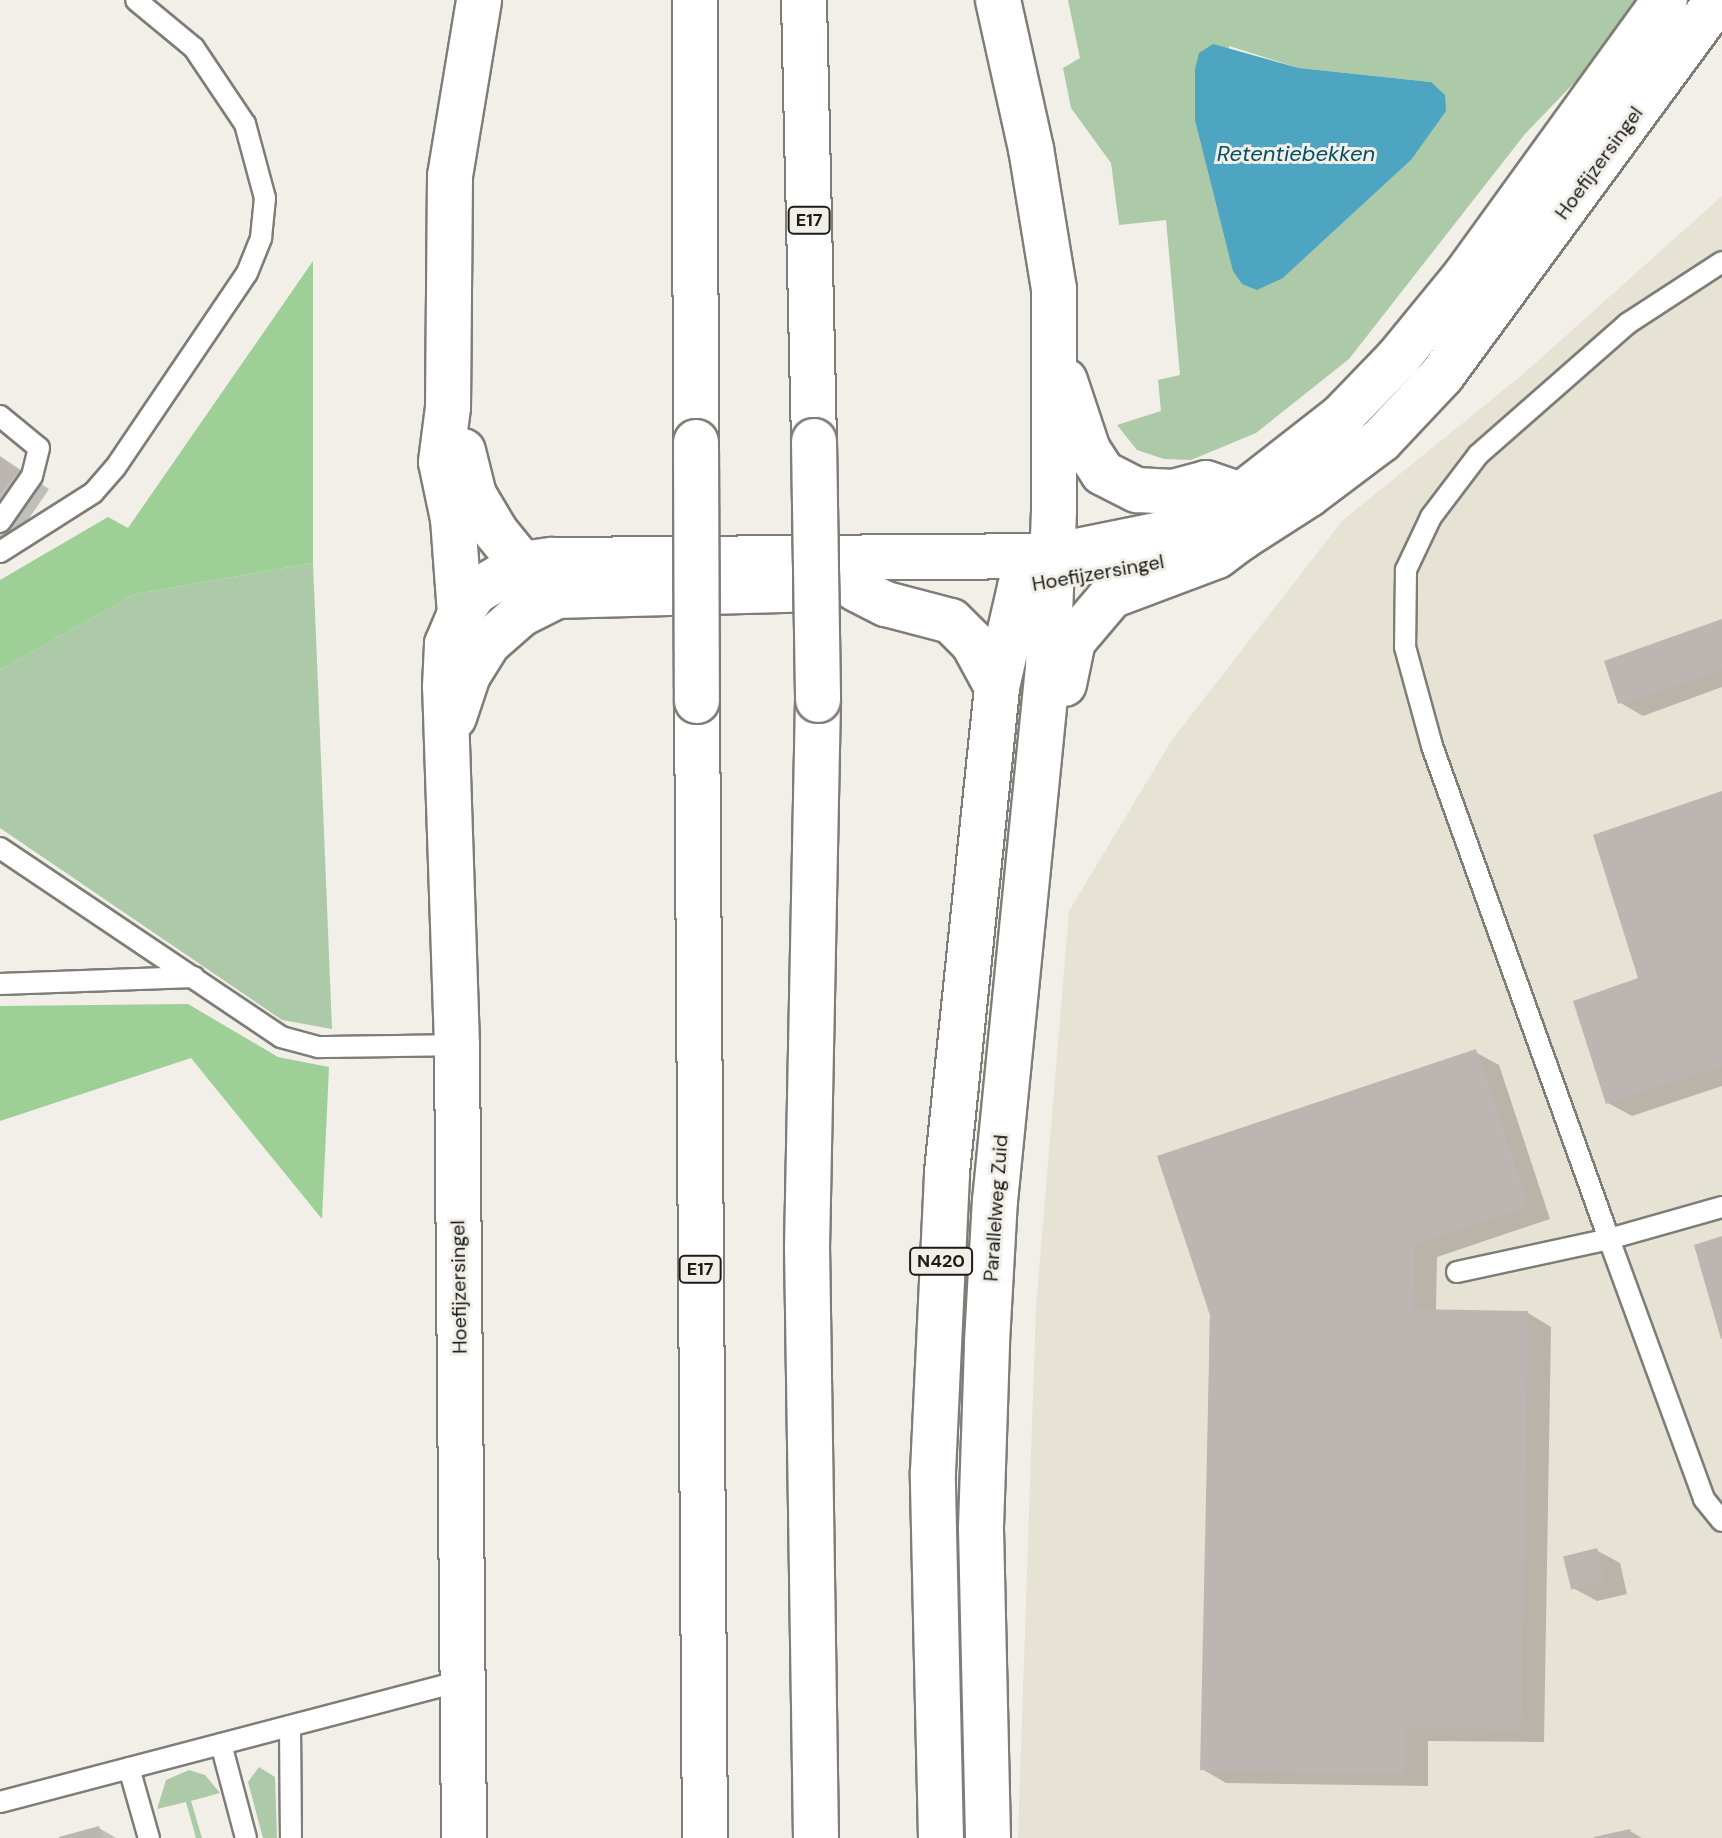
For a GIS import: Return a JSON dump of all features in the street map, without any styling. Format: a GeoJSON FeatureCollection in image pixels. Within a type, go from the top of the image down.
{"type":"FeatureCollection","features":[{"type":"Feature","properties":{"kind":"main road"},"geometry":{"type":"LineString","coordinates":[[460,614],[453,519],[441,462],[448,407],[450,176],[479,0]]}},
{"type":"Feature","properties":{"kind":"main road","name":"E17"},"geometry":{"type":"LineString","coordinates":[[695,0],[705,1838]]}},
{"type":"Feature","properties":{"kind":"main road","name":"E17"},"geometry":{"type":"LineString","coordinates":[[804,0],[818,700],[807,1248],[816,1838]]}},
{"type":"Feature","properties":{"kind":"main road"},"geometry":{"type":"LineString","coordinates":[[998,0],[1051,274],[1054,349],[1041,574]]}},
{"type":"Feature","properties":{"kind":"main road","name":"Hoefijzersingel"},"geometry":{"type":"LineString","coordinates":[[1241,517],[1398,358],[1465,276],[1665,0]]}},
{"type":"Feature","properties":{"kind":"main road","name":"Hoefijzersingel"},"geometry":{"type":"LineString","coordinates":[[446,737],[468,675],[488,643],[521,614],[557,596],[856,589],[1041,574],[1171,532],[1241,517],[1381,440],[1442,375],[1717,0]]}},
{"type":"Feature","properties":{"kind":"main road"},"geometry":{"type":"LineString","coordinates":[[1037,765],[1061,703],[1073,641],[1089,617],[1135,583],[1217,556],[1241,517],[1206,483],[1173,492],[1137,490],[1103,473],[1084,438],[1054,349]]}},
{"type":"Feature","properties":{"kind":"main road"},"geometry":{"type":"LineString","coordinates":[[448,407],[474,495],[522,564],[557,596]]}},
{"type":"Feature","properties":{"kind":"main road","name":"Hoefijzersingel"},"geometry":{"type":"LineString","coordinates":[[464,1838],[457,1045],[446,737],[447,644],[460,614],[475,592],[522,564],[1041,574]]}},
{"type":"Feature","properties":{"kind":"main road","name":"N420"},"geometry":{"type":"LineString","coordinates":[[941,1838],[933,1612],[939,1303],[961,1015],[997,687],[1041,574]]}},
{"type":"Feature","properties":{"kind":"main road","name":"Parallelweg Zuid"},"geometry":{"type":"LineString","coordinates":[[988,1838],[981,1527],[987,1342],[995,1201],[1037,765],[1041,574]]}},
{"type":"Feature","properties":{"kind":"main road"},"geometry":{"type":"LineString","coordinates":[[856,589],[886,604],[951,621],[973,643],[997,687]]}},
{"type":"Feature","properties":{"kind":"lane"},"geometry":{"type":"LineString","coordinates":[[0,552],[93,493],[115,468],[247,273],[261,238],[265,198],[245,124],[194,48],[136,0]]}},
{"type":"Feature","properties":{"kind":"lane"},"geometry":{"type":"LineString","coordinates":[[1722,262],[1627,324],[1478,455],[1431,517],[1406,570],[1405,647],[1432,746],[1609,1239],[1704,1499],[1722,1521]]}},
{"type":"Feature","properties":{"kind":"lane"},"geometry":{"type":"LineString","coordinates":[[0,416],[39,448],[32,476],[0,522]]}},
{"type":"Feature","properties":{"kind":"lane"},"geometry":{"type":"LineString","coordinates":[[0,848],[299,1044],[457,1045]]}},
{"type":"Feature","properties":{"kind":"lane"},"geometry":{"type":"LineString","coordinates":[[0,984],[194,977]]}},
{"type":"Feature","properties":{"kind":"lane"},"geometry":{"type":"LineString","coordinates":[[1457,1272],[1609,1239],[1722,1207]]}},
{"type":"Feature","properties":{"kind":"lane"},"geometry":{"type":"LineString","coordinates":[[0,1802],[464,1680]]}},
{"type":"Feature","properties":{"kind":"lane"},"geometry":{"type":"LineString","coordinates":[[290,1726],[291,1838]]}},
{"type":"Feature","properties":{"kind":"lane"},"geometry":{"type":"LineString","coordinates":[[221,1744],[246,1838]]}},
{"type":"Feature","properties":{"kind":"lane"},"geometry":{"type":"LineString","coordinates":[[129,1768],[149,1838]]}},
{"type":"Feature","properties":{"kind":"shaded area"},"geometry":{"type":"Polygon","coordinates":[[[1722,196],[1722,1838],[1018,1838],[1036,1307],[1069,911],[1172,740],[1342,521],[1522,375],[1722,196]]]}},
{"type":"Feature","properties":{"kind":"green space"},"geometry":{"type":"Polygon","coordinates":[[[1068,0],[1647,0],[1623,32],[1525,134],[1349,359],[1256,433],[1191,460],[1164,459],[1137,450],[1117,425],[1161,411],[1158,380],[1180,375],[1166,220],[1119,225],[1111,163],[1071,108],[1063,68],[1080,58],[1068,0]],[[1229,46],[1225,232],[1283,278],[1411,160],[1431,82],[1299,68],[1229,46]]]}},
{"type":"Feature","properties":{"kind":"green space"},"geometry":{"type":"Polygon","coordinates":[[[313,261],[313,563],[135,594],[0,670],[0,580],[108,517],[128,528],[313,261]]]}},
{"type":"Feature","properties":{"kind":"green space"},"geometry":{"type":"Polygon","coordinates":[[[313,563],[332,1029],[282,1020],[0,828],[0,670],[135,594],[313,563]]]}},
{"type":"Feature","properties":{"kind":"green space"},"geometry":{"type":"Polygon","coordinates":[[[188,1004],[278,1057],[329,1067],[322,1219],[191,1058],[0,1121],[0,1006],[188,1004]]]}},
{"type":"Feature","properties":{"kind":"green space"},"geometry":{"type":"Polygon","coordinates":[[[259,1767],[275,1777],[277,1838],[263,1838],[248,1782],[259,1767]]]}},
{"type":"Feature","properties":{"kind":"green space"},"geometry":{"type":"Polygon","coordinates":[[[189,1770],[205,1775],[220,1793],[191,1801],[202,1838],[196,1838],[186,1802],[157,1809],[166,1780],[189,1770]]]}},
{"type":"Feature","properties":{"kind":"water","name":"Retentiebekken"},"geometry":{"type":"Polygon","coordinates":[[[1213,44],[1299,68],[1431,82],[1445,95],[1446,111],[1411,160],[1283,278],[1257,290],[1242,284],[1233,271],[1195,120],[1195,69],[1199,53],[1213,44]]]}},
{"type":"Feature","properties":{"kind":"building"},"geometry":{"type":"Polygon","coordinates":[[[0,457],[19,470],[0,494],[0,457]]]}},
{"type":"Feature","properties":{"kind":"building"},"geometry":{"type":"Polygon","coordinates":[[[1722,619],[1722,670],[1618,704],[1604,661],[1722,619]]]}},
{"type":"Feature","properties":{"kind":"building"},"geometry":{"type":"Polygon","coordinates":[[[1722,791],[1722,1066],[1606,1104],[1573,1001],[1638,978],[1593,835],[1722,791]]]}},
{"type":"Feature","properties":{"kind":"building"},"geometry":{"type":"Polygon","coordinates":[[[1476,1049],[1528,1206],[1414,1244],[1413,1309],[1528,1311],[1521,1730],[1405,1728],[1404,1774],[1200,1770],[1210,1315],[1157,1156],[1476,1049]]]}},
{"type":"Feature","properties":{"kind":"building"},"geometry":{"type":"Polygon","coordinates":[[[1722,1236],[1722,1339],[1721,1339],[1694,1245],[1722,1236]]]}},
{"type":"Feature","properties":{"kind":"building"},"geometry":{"type":"Polygon","coordinates":[[[1597,1548],[1605,1581],[1571,1589],[1563,1556],[1597,1548]]]}},
{"type":"Feature","properties":{"kind":"building"},"geometry":{"type":"Polygon","coordinates":[[[99,1826],[103,1838],[59,1838],[59,1837],[99,1826]]]}},
{"type":"Feature","properties":{"kind":"building"},"geometry":{"type":"Polygon","coordinates":[[[1630,1829],[1632,1838],[1594,1838],[1594,1837],[1630,1829]]]}}]}
